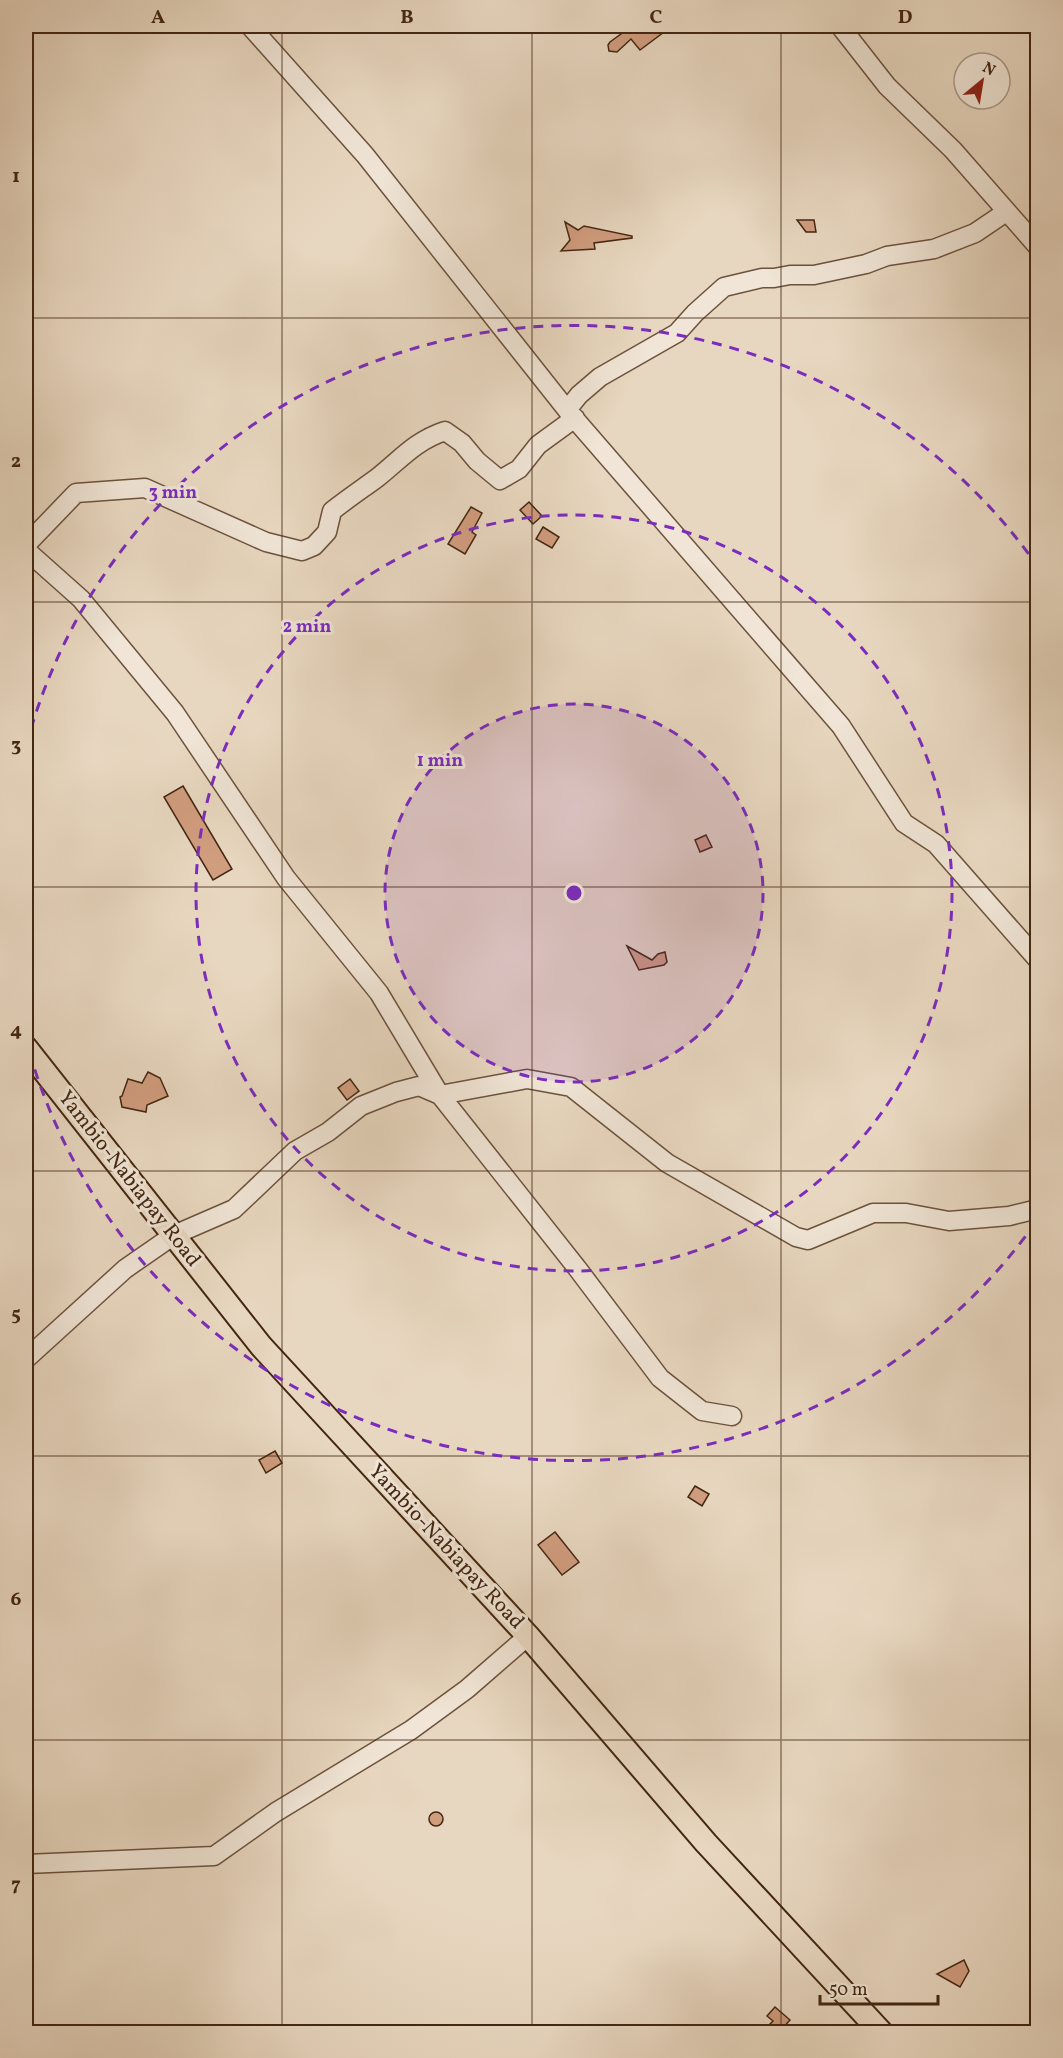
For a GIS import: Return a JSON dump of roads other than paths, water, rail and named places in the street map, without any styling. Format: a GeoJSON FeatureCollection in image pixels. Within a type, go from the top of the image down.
{"type":"FeatureCollection","features":[{"type":"Feature","properties":{"kind":"main road","name":"Yambio-Nabiapay Road"},"geometry":{"type":"LineString","coordinates":[[26,1048],[261,1346],[528,1635],[706,1843],[881,2032]]}},
{"type":"Feature","properties":{"kind":"street"},"geometry":{"type":"LineString","coordinates":[[250,26],[364,155],[571,414],[841,726],[904,823],[936,844],[1038,960]]}},
{"type":"Feature","properties":{"kind":"street"},"geometry":{"type":"LineString","coordinates":[[840,26],[887,86],[953,150],[1038,248]]}},
{"type":"Feature","properties":{"kind":"street"},"geometry":{"type":"LineString","coordinates":[[26,545],[76,493],[145,488],[266,543],[303,551],[314,546],[327,532],[332,511],[377,478],[407,451],[432,435],[445,431],[462,443],[477,461],[501,480],[519,469],[538,445],[571,414],[579,395],[600,377],[677,333],[724,287],[762,278],[814,275],[866,264],[887,256],[934,249],[975,233],[1006,212]]}},
{"type":"Feature","properties":{"kind":"street"},"geometry":{"type":"LineString","coordinates":[[26,550],[81,599],[175,712],[286,878],[379,993],[440,1095],[577,1268],[660,1378],[702,1411],[732,1416]]}},
{"type":"Feature","properties":{"kind":"street"},"geometry":{"type":"LineString","coordinates":[[26,1359],[125,1269],[174,1235],[234,1209],[295,1151],[328,1132],[361,1106],[396,1092],[419,1086],[440,1095],[527,1079],[571,1087],[667,1163],[796,1238],[808,1239],[873,1213],[906,1212],[949,1221],[1009,1216],[1038,1209]]}},
{"type":"Feature","properties":{"kind":"street"},"geometry":{"type":"LineString","coordinates":[[26,1864],[214,1856],[276,1812],[411,1730],[466,1689],[528,1635]]}}]}
